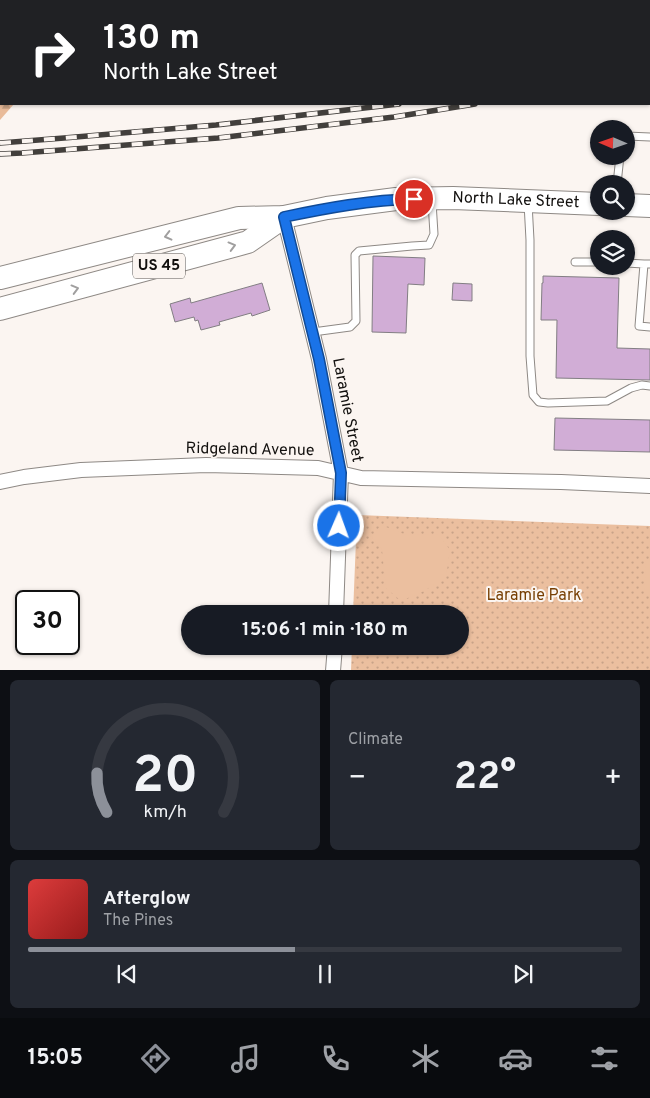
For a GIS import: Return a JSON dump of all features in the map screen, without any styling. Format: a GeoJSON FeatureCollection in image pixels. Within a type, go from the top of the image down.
{"type":"FeatureCollection","features":[{"type":"Feature","properties":{"kind":"main road","name":"North Lake Street"},"geometry":{"type":"LineString","coordinates":[[0,278],[239,218],[284,217],[337,206],[396,199],[528,200],[590,203]]}},
{"type":"Feature","properties":{"kind":"main road"},"geometry":{"type":"LineString","coordinates":[[635,205],[650,206]]}},
{"type":"Feature","properties":{"kind":"main road","name":"North Lake Street"},"geometry":{"type":"LineString","coordinates":[[0,309],[248,242],[284,217]]}},
{"type":"Feature","properties":{"kind":"street","name":"Laramie Street"},"geometry":{"type":"LineString","coordinates":[[284,217],[313,332],[341,473],[336,605]]}},
{"type":"Feature","properties":{"kind":"street","name":"Ridgeland Avenue"},"geometry":{"type":"LineString","coordinates":[[0,482],[81,470],[206,465],[318,468],[362,478],[561,482],[650,486]]}},
{"type":"Feature","properties":{"kind":"street"},"geometry":{"type":"LineString","coordinates":[[333,670],[334,655]]}},
{"type":"Feature","properties":{"kind":"lane"},"geometry":{"type":"LineString","coordinates":[[635,136],[650,137]]}},
{"type":"Feature","properties":{"kind":"lane"},"geometry":{"type":"LineString","coordinates":[[313,332],[350,327],[356,321],[355,255],[358,251],[429,245],[434,234],[432,198]]}},
{"type":"Feature","properties":{"kind":"lane"},"geometry":{"type":"LineString","coordinates":[[528,200],[530,356],[533,395],[539,402],[548,403],[607,401],[631,388],[642,385],[650,386]]}},
{"type":"Feature","properties":{"kind":"lane"},"geometry":{"type":"LineString","coordinates":[[575,262],[590,262]]}},
{"type":"Feature","properties":{"kind":"lane"},"geometry":{"type":"LineString","coordinates":[[647,264],[639,326],[650,327]]}},
{"type":"Feature","properties":{"kind":"green space"},"geometry":{"type":"Polygon","coordinates":[[[0,105],[13,105],[0,120],[0,105]]]}},
{"type":"Feature","properties":{"kind":"green space","name":"Laramie Park"},"geometry":{"type":"Polygon","coordinates":[[[357,515],[650,526],[650,670],[351,670],[352,655],[469,655],[469,605],[353,605],[357,515]]]}},
{"type":"Feature","properties":{"kind":"green space"},"geometry":{"type":"Polygon","coordinates":[[[381,525],[404,534],[439,535],[450,550],[446,577],[424,591],[401,601],[386,588],[382,550],[372,537],[381,525]]]}},
{"type":"Feature","properties":{"kind":"green space"},"geometry":{"type":"Polygon","coordinates":[[[646,561],[650,561],[650,595],[644,595],[646,561]]]}},
{"type":"Feature","properties":{"kind":"building"},"geometry":{"type":"Polygon","coordinates":[[[373,256],[425,258],[424,285],[408,284],[406,333],[372,332],[373,256]]]}},
{"type":"Feature","properties":{"kind":"building"},"geometry":{"type":"Polygon","coordinates":[[[543,276],[619,278],[617,348],[650,349],[650,380],[556,378],[557,320],[541,320],[543,276]]]}},
{"type":"Feature","properties":{"kind":"building"},"geometry":{"type":"Polygon","coordinates":[[[262,283],[270,310],[252,316],[251,313],[219,322],[220,325],[201,330],[198,320],[195,321],[194,317],[175,322],[170,304],[190,298],[191,303],[262,283]]]}},
{"type":"Feature","properties":{"kind":"building"},"geometry":{"type":"Polygon","coordinates":[[[453,283],[472,284],[472,301],[452,300],[453,283]]]}},
{"type":"Feature","properties":{"kind":"building"},"geometry":{"type":"Polygon","coordinates":[[[555,418],[650,420],[650,452],[554,450],[555,418]]]}},
{"type":"Feature","properties":{"kind":"railway"},"geometry":{"type":"LineString","coordinates":[[0,143],[216,125],[390,105]]}},
{"type":"Feature","properties":{"kind":"railway"},"geometry":{"type":"LineString","coordinates":[[0,154],[218,138],[394,117],[469,105]]}},
{"type":"Feature","properties":{"kind":"route"},"geometry":{"type":"LineString","coordinates":[[339,526],[341,473],[319,359],[284,217],[327,208],[396,199],[414,199]]}}]}
